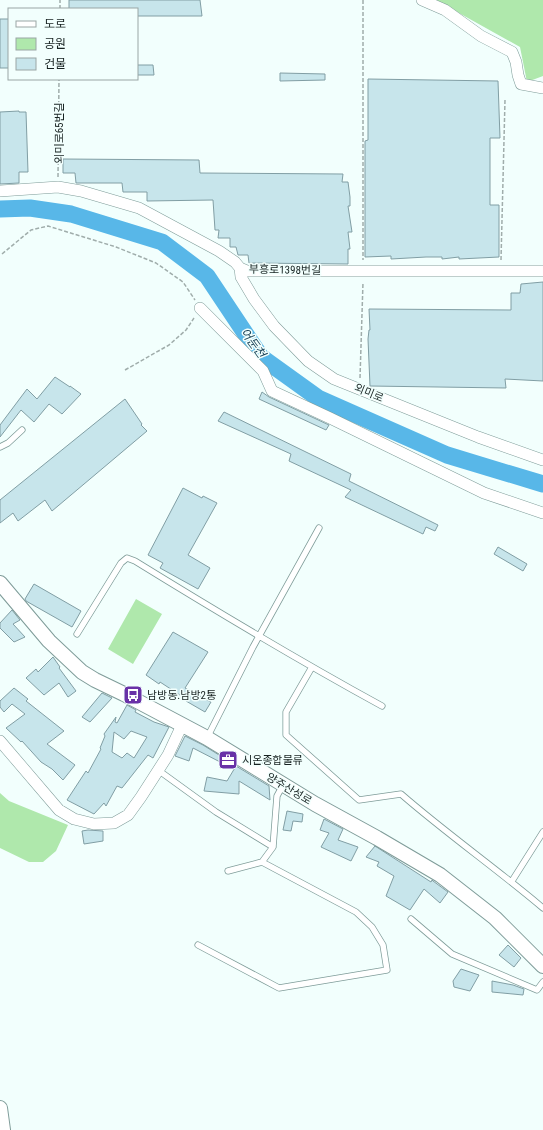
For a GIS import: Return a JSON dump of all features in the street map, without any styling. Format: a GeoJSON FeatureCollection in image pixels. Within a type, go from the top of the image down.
{"type":"FeatureCollection","features":[{"type":"Feature","properties":{"kind":"street"},"geometry":{"type":"LineString","coordinates":[[422,0],[445,10],[481,36],[512,52],[521,84],[543,88]]}},
{"type":"Feature","properties":{"kind":"street","name":"부흥로1398번길"},"geometry":{"type":"LineString","coordinates":[[0,191],[58,187],[81,191],[139,208],[219,250],[235,262],[240,268],[247,271],[543,271]]}},
{"type":"Feature","properties":{"kind":"street","name":"외미로"},"geometry":{"type":"LineString","coordinates":[[240,268],[241,277],[254,300],[274,326],[308,361],[334,379],[478,437],[543,460]]}},
{"type":"Feature","properties":{"kind":"street"},"geometry":{"type":"LineString","coordinates":[[200,308],[263,371],[272,391],[484,493],[543,512]]}},
{"type":"Feature","properties":{"kind":"street","name":"양주산성로"},"geometry":{"type":"LineString","coordinates":[[0,583],[50,641],[82,672],[207,738],[315,804],[440,875],[495,918],[543,966]]}},
{"type":"Feature","properties":{"kind":"street"},"geometry":{"type":"LineString","coordinates":[[0,741],[59,810],[74,819],[94,824],[114,823],[128,815],[168,755],[182,725]]}},
{"type":"Feature","properties":{"kind":"street"},"geometry":{"type":"LineString","coordinates":[[0,1108],[3,1130]]}},
{"type":"Feature","properties":{"kind":"lane"},"geometry":{"type":"LineString","coordinates":[[0,447],[8,444],[22,430]]}},
{"type":"Feature","properties":{"kind":"lane"},"geometry":{"type":"LineString","coordinates":[[207,738],[259,637],[319,528]]}},
{"type":"Feature","properties":{"kind":"lane"},"geometry":{"type":"LineString","coordinates":[[77,634],[121,563],[127,558],[135,561],[259,637],[382,706]]}},
{"type":"Feature","properties":{"kind":"lane"},"geometry":{"type":"LineString","coordinates":[[312,667],[286,712],[286,735],[359,800],[401,794],[426,816],[512,881],[543,908]]}},
{"type":"Feature","properties":{"kind":"lane"},"geometry":{"type":"LineString","coordinates":[[158,770],[216,812],[272,847]]}},
{"type":"Feature","properties":{"kind":"lane"},"geometry":{"type":"LineString","coordinates":[[228,872],[262,862],[272,847],[277,796],[283,785]]}},
{"type":"Feature","properties":{"kind":"lane"},"geometry":{"type":"LineString","coordinates":[[512,881],[543,832]]}},
{"type":"Feature","properties":{"kind":"lane"},"geometry":{"type":"LineString","coordinates":[[198,945],[279,988],[387,970],[383,946],[372,927],[356,912],[262,862]]}},
{"type":"Feature","properties":{"kind":"lane"},"geometry":{"type":"LineString","coordinates":[[411,919],[452,954],[537,990],[543,982]]}},
{"type":"Feature","properties":{"kind":"path"},"geometry":{"type":"LineString","coordinates":[[360,389],[364,272],[363,0]]}},
{"type":"Feature","properties":{"kind":"path","name":"외미로65번길"},"geometry":{"type":"LineString","coordinates":[[58,187],[59,80]]}},
{"type":"Feature","properties":{"kind":"path"},"geometry":{"type":"LineString","coordinates":[[501,271],[505,100]]}},
{"type":"Feature","properties":{"kind":"path"},"geometry":{"type":"LineString","coordinates":[[2,254],[31,230],[48,226],[116,248],[156,263],[183,282],[200,308],[186,330],[169,345],[125,370]]}},
{"type":"Feature","properties":{"kind":"green space"},"geometry":{"type":"Polygon","coordinates":[[[432,0],[543,0],[543,76],[527,82],[520,47],[459,13],[432,0]]]}},
{"type":"Feature","properties":{"kind":"green space"},"geometry":{"type":"Polygon","coordinates":[[[136,599],[162,614],[133,664],[108,649],[136,599]]]}},
{"type":"Feature","properties":{"kind":"green space"},"geometry":{"type":"Polygon","coordinates":[[[0,793],[9,801],[68,825],[56,851],[43,862],[29,862],[0,848],[0,793]]]}},
{"type":"Feature","properties":{"kind":"building"},"geometry":{"type":"Polygon","coordinates":[[[69,0],[200,0],[202,16],[138,16],[138,8],[69,8],[69,0]]]}},
{"type":"Feature","properties":{"kind":"building"},"geometry":{"type":"Polygon","coordinates":[[[0,19],[8,19],[8,68],[0,68],[0,19]]]}},
{"type":"Feature","properties":{"kind":"building"},"geometry":{"type":"Polygon","coordinates":[[[138,65],[153,65],[154,75],[138,75],[138,65]]]}},
{"type":"Feature","properties":{"kind":"building"},"geometry":{"type":"Polygon","coordinates":[[[280,73],[325,74],[325,80],[280,81],[280,73]]]}},
{"type":"Feature","properties":{"kind":"building"},"geometry":{"type":"Polygon","coordinates":[[[368,79],[498,81],[500,138],[490,138],[490,205],[499,205],[499,257],[459,259],[459,257],[442,259],[442,257],[426,257],[391,259],[391,256],[365,257],[365,141],[368,140],[368,79]]]}},
{"type":"Feature","properties":{"kind":"building"},"geometry":{"type":"Polygon","coordinates":[[[0,112],[26,112],[28,172],[19,172],[19,183],[0,184],[0,112]]]}},
{"type":"Feature","properties":{"kind":"building"},"geometry":{"type":"Polygon","coordinates":[[[63,159],[199,160],[200,173],[343,174],[342,182],[348,182],[350,206],[348,206],[352,232],[348,232],[350,249],[348,249],[348,264],[249,263],[248,255],[238,255],[236,247],[230,247],[230,238],[218,238],[219,230],[215,230],[213,200],[147,201],[147,192],[123,192],[122,183],[76,183],[75,173],[63,173],[63,159]]]}},
{"type":"Feature","properties":{"kind":"building"},"geometry":{"type":"Polygon","coordinates":[[[543,282],[543,381],[505,379],[506,388],[370,386],[368,339],[370,330],[369,309],[511,310],[511,293],[520,293],[521,284],[543,282]]]}},
{"type":"Feature","properties":{"kind":"building"},"geometry":{"type":"Polygon","coordinates":[[[55,377],[81,394],[62,414],[49,404],[34,422],[21,410],[0,437],[0,425],[27,389],[37,399],[55,377]]]}},
{"type":"Feature","properties":{"kind":"building"},"geometry":{"type":"Polygon","coordinates":[[[262,392],[269,397],[329,425],[326,430],[259,399],[262,392]]]}},
{"type":"Feature","properties":{"kind":"building"},"geometry":{"type":"Polygon","coordinates":[[[125,399],[142,424],[141,425],[147,431],[52,511],[45,500],[18,521],[13,513],[0,523],[0,500],[125,399]]]}},
{"type":"Feature","properties":{"kind":"building"},"geometry":{"type":"Polygon","coordinates":[[[224,412],[351,474],[349,481],[438,525],[435,531],[426,527],[423,534],[345,497],[351,490],[289,461],[291,454],[218,421],[224,412]]]}},
{"type":"Feature","properties":{"kind":"building"},"geometry":{"type":"Polygon","coordinates":[[[183,488],[202,498],[203,496],[217,503],[188,555],[210,568],[198,589],[160,568],[163,563],[148,555],[183,488]]]}},
{"type":"Feature","properties":{"kind":"building"},"geometry":{"type":"Polygon","coordinates":[[[498,547],[527,564],[523,571],[494,554],[498,547]]]}},
{"type":"Feature","properties":{"kind":"building"},"geometry":{"type":"Polygon","coordinates":[[[34,584],[81,611],[72,627],[26,601],[25,599],[34,584]]]}},
{"type":"Feature","properties":{"kind":"building"},"geometry":{"type":"Polygon","coordinates":[[[12,610],[20,620],[13,624],[25,637],[14,642],[0,628],[0,623],[12,610]]]}},
{"type":"Feature","properties":{"kind":"building"},"geometry":{"type":"Polygon","coordinates":[[[173,632],[208,652],[185,688],[211,702],[205,712],[186,701],[186,699],[160,682],[159,684],[146,675],[173,632]]]}},
{"type":"Feature","properties":{"kind":"building"},"geometry":{"type":"Polygon","coordinates":[[[53,657],[76,691],[68,697],[59,683],[44,695],[26,678],[36,669],[38,672],[53,657]]]}},
{"type":"Feature","properties":{"kind":"building"},"geometry":{"type":"Polygon","coordinates":[[[14,688],[28,699],[26,701],[64,731],[47,744],[75,765],[63,780],[52,769],[41,762],[22,741],[21,742],[6,728],[25,714],[12,704],[4,712],[0,707],[0,701],[14,688]]]}},
{"type":"Feature","properties":{"kind":"building"},"geometry":{"type":"Polygon","coordinates":[[[102,693],[112,698],[90,722],[82,717],[102,693]]]}},
{"type":"Feature","properties":{"kind":"building"},"geometry":{"type":"Polygon","coordinates":[[[127,705],[136,710],[135,712],[154,722],[169,727],[153,758],[148,755],[122,788],[117,786],[106,806],[104,803],[94,814],[67,800],[86,771],[88,773],[101,749],[100,748],[105,736],[104,734],[116,717],[115,722],[117,723],[127,705]],[[131,731],[124,739],[114,732],[112,752],[122,758],[127,753],[134,758],[147,737],[131,731]]]}},
{"type":"Feature","properties":{"kind":"building"},"geometry":{"type":"Polygon","coordinates":[[[185,736],[227,760],[224,764],[193,748],[189,761],[175,756],[185,736]]]}},
{"type":"Feature","properties":{"kind":"building"},"geometry":{"type":"Polygon","coordinates":[[[236,766],[269,786],[270,800],[239,781],[239,794],[204,791],[207,777],[227,781],[236,766]]]}},
{"type":"Feature","properties":{"kind":"building"},"geometry":{"type":"Polygon","coordinates":[[[287,811],[303,814],[302,822],[293,821],[291,831],[283,830],[287,811]]]}},
{"type":"Feature","properties":{"kind":"building"},"geometry":{"type":"Polygon","coordinates":[[[324,819],[343,829],[338,840],[358,847],[351,861],[321,847],[329,833],[320,830],[324,819]]]}},
{"type":"Feature","properties":{"kind":"building"},"geometry":{"type":"Polygon","coordinates":[[[82,831],[103,831],[103,841],[84,844],[82,831]]]}},
{"type":"Feature","properties":{"kind":"building"},"geometry":{"type":"Polygon","coordinates":[[[375,846],[431,882],[432,880],[448,892],[440,903],[424,889],[410,910],[386,896],[394,876],[377,866],[379,862],[366,857],[375,846]]]}},
{"type":"Feature","properties":{"kind":"building"},"geometry":{"type":"Polygon","coordinates":[[[508,945],[521,958],[514,967],[499,955],[508,945]]]}},
{"type":"Feature","properties":{"kind":"building"},"geometry":{"type":"Polygon","coordinates":[[[461,969],[479,975],[470,991],[454,987],[453,981],[461,969]]]}},
{"type":"Feature","properties":{"kind":"building"},"geometry":{"type":"Polygon","coordinates":[[[492,981],[513,985],[524,989],[523,995],[492,992],[492,981]]]}},
{"type":"Feature","properties":{"kind":"waterway","name":"어둔천"},"geometry":{"type":"LineString","coordinates":[[0,209],[30,208],[71,214],[162,242],[207,276],[261,357],[318,398],[447,455],[543,484]]}},
{"type":"Feature","properties":{"kind":"place","name":"남방동.남방2통"},"geometry":{"type":"Point","coordinates":[133,695]}},
{"type":"Feature","properties":{"kind":"place","name":"시온종합물류"},"geometry":{"type":"Point","coordinates":[228,760]}}]}
